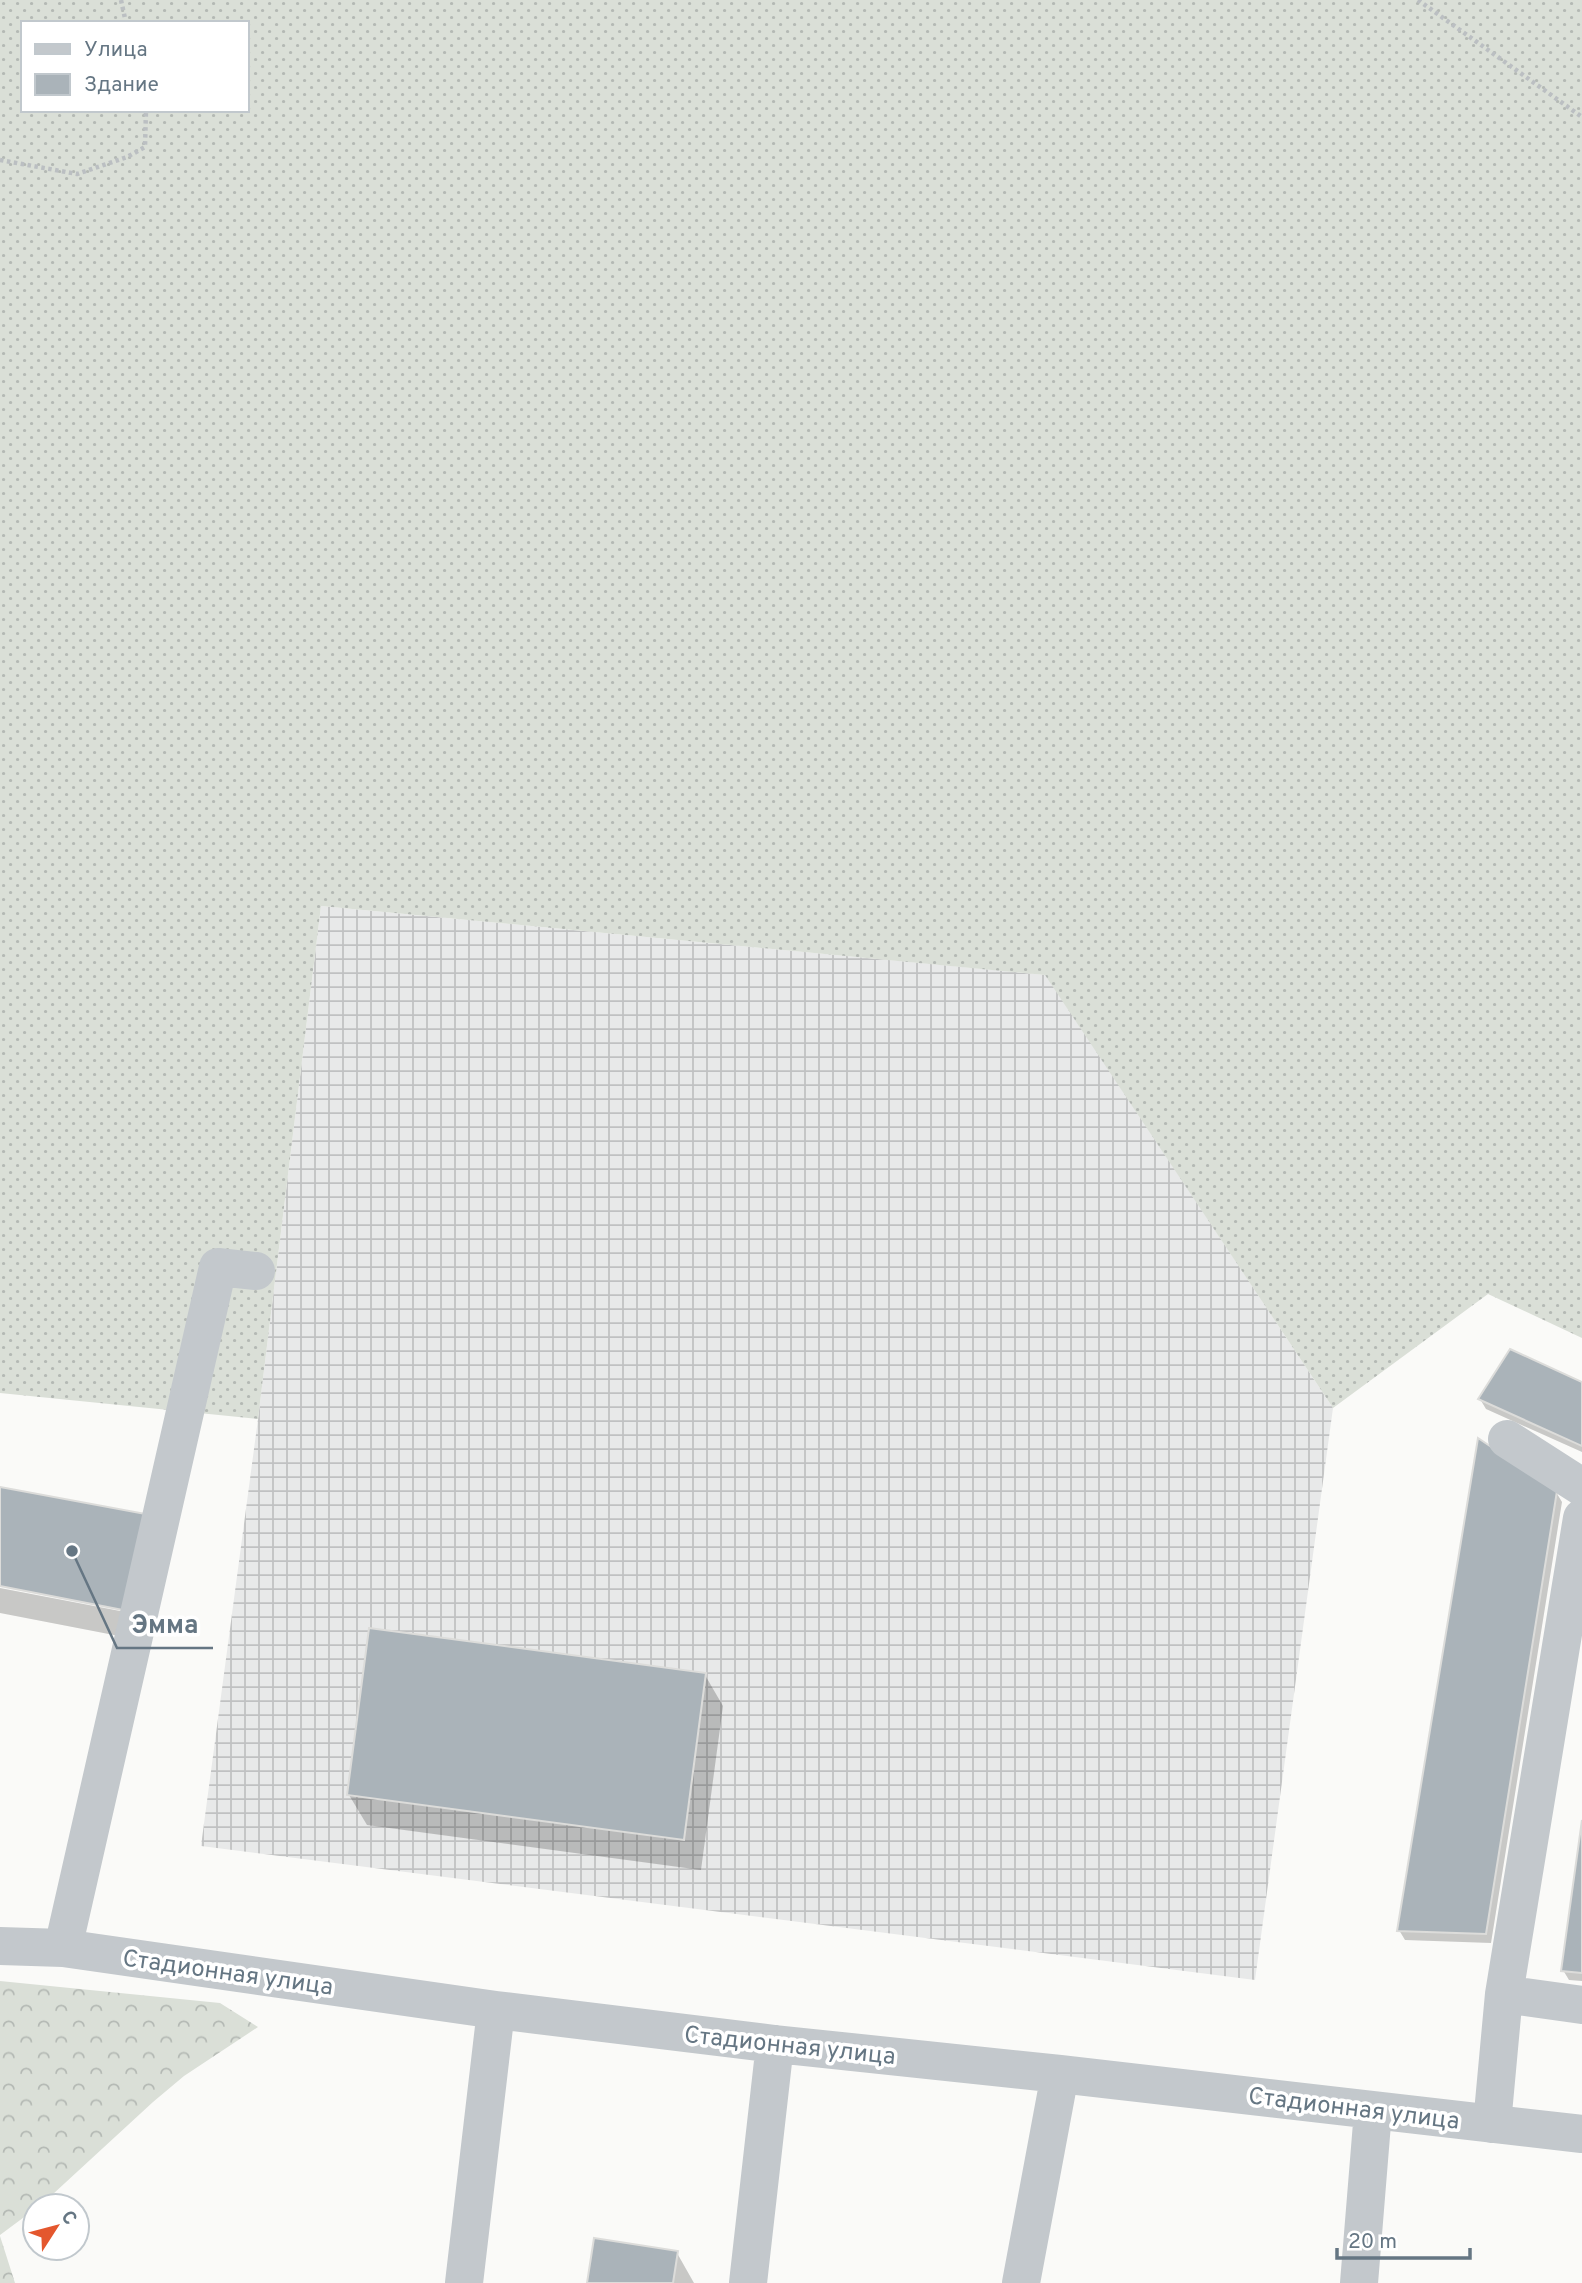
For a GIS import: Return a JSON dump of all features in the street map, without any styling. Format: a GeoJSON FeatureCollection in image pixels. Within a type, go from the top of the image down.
{"type":"FeatureCollection","features":[{"type":"Feature","properties":{"kind":"street"},"geometry":{"type":"LineString","coordinates":[[63,1948],[218,1267],[256,1271]]}},
{"type":"Feature","properties":{"kind":"street"},"geometry":{"type":"LineString","coordinates":[[1507,1439],[1582,1487]]}},
{"type":"Feature","properties":{"kind":"street"},"geometry":{"type":"LineString","coordinates":[[1492,2124],[1504,1994],[1582,1518]]}},
{"type":"Feature","properties":{"kind":"street","name":"Стадионная улица"},"geometry":{"type":"LineString","coordinates":[[0,1946],[63,1948],[496,2010],[775,2044],[1582,2134]]}},
{"type":"Feature","properties":{"kind":"street"},"geometry":{"type":"LineString","coordinates":[[1504,1994],[1582,2005]]}},
{"type":"Feature","properties":{"kind":"street"},"geometry":{"type":"LineString","coordinates":[[464,2283],[496,2010]]}},
{"type":"Feature","properties":{"kind":"street"},"geometry":{"type":"LineString","coordinates":[[748,2283],[775,2044]]}},
{"type":"Feature","properties":{"kind":"street"},"geometry":{"type":"LineString","coordinates":[[1021,2283],[1060,2074]]}},
{"type":"Feature","properties":{"kind":"street"},"geometry":{"type":"LineString","coordinates":[[1359,2283],[1373,2111]]}},
{"type":"Feature","properties":{"kind":"path"},"geometry":{"type":"LineString","coordinates":[[121,0],[126,21]]}},
{"type":"Feature","properties":{"kind":"path"},"geometry":{"type":"LineString","coordinates":[[1418,0],[1582,117]]}},
{"type":"Feature","properties":{"kind":"path"},"geometry":{"type":"LineString","coordinates":[[0,160],[77,174],[127,157],[145,147],[146,112]]}},
{"type":"Feature","properties":{"kind":"shaded area"},"geometry":{"type":"Polygon","coordinates":[[[321,906],[1046,975],[1333,1408],[1255,1980],[201,1846],[258,1419],[321,906]]]}},
{"type":"Feature","properties":{"kind":"green space"},"geometry":{"type":"Polygon","coordinates":[[[0,0],[1582,0],[1582,1338],[1488,1294],[1333,1408],[1045,975],[321,906],[258,1419],[0,1393],[0,0]]]}},
{"type":"Feature","properties":{"kind":"green space"},"geometry":{"type":"Polygon","coordinates":[[[0,1981],[220,2003],[258,2027],[184,2076],[55,2192],[21,2192],[21,2219],[0,2235],[0,1981]]]}},
{"type":"Feature","properties":{"kind":"green space"},"geometry":{"type":"Polygon","coordinates":[[[0,2236],[15,2283],[0,2283],[0,2236]]]}},
{"type":"Feature","properties":{"kind":"building"},"geometry":{"type":"Polygon","coordinates":[[[1510,1349],[1582,1382],[1582,1446],[1478,1399],[1510,1349]]]}},
{"type":"Feature","properties":{"kind":"building"},"geometry":{"type":"Polygon","coordinates":[[[1478,1438],[1557,1491],[1486,1934],[1397,1931],[1478,1438]]]}},
{"type":"Feature","properties":{"kind":"building"},"geometry":{"type":"Polygon","coordinates":[[[0,1487],[151,1515],[133,1612],[0,1586],[0,1487]]]}},
{"type":"Feature","properties":{"kind":"building"},"geometry":{"type":"Polygon","coordinates":[[[369,1628],[706,1673],[684,1840],[347,1795],[369,1628]]]}},
{"type":"Feature","properties":{"kind":"building"},"geometry":{"type":"Polygon","coordinates":[[[1582,1820],[1582,1973],[1561,1971],[1582,1820]]]}},
{"type":"Feature","properties":{"kind":"building"},"geometry":{"type":"Polygon","coordinates":[[[594,2238],[678,2251],[673,2283],[587,2283],[594,2238]]]}},
{"type":"Feature","properties":{"kind":"place","name":"Эмма"},"geometry":{"type":"Point","coordinates":[72,1551]}}]}
